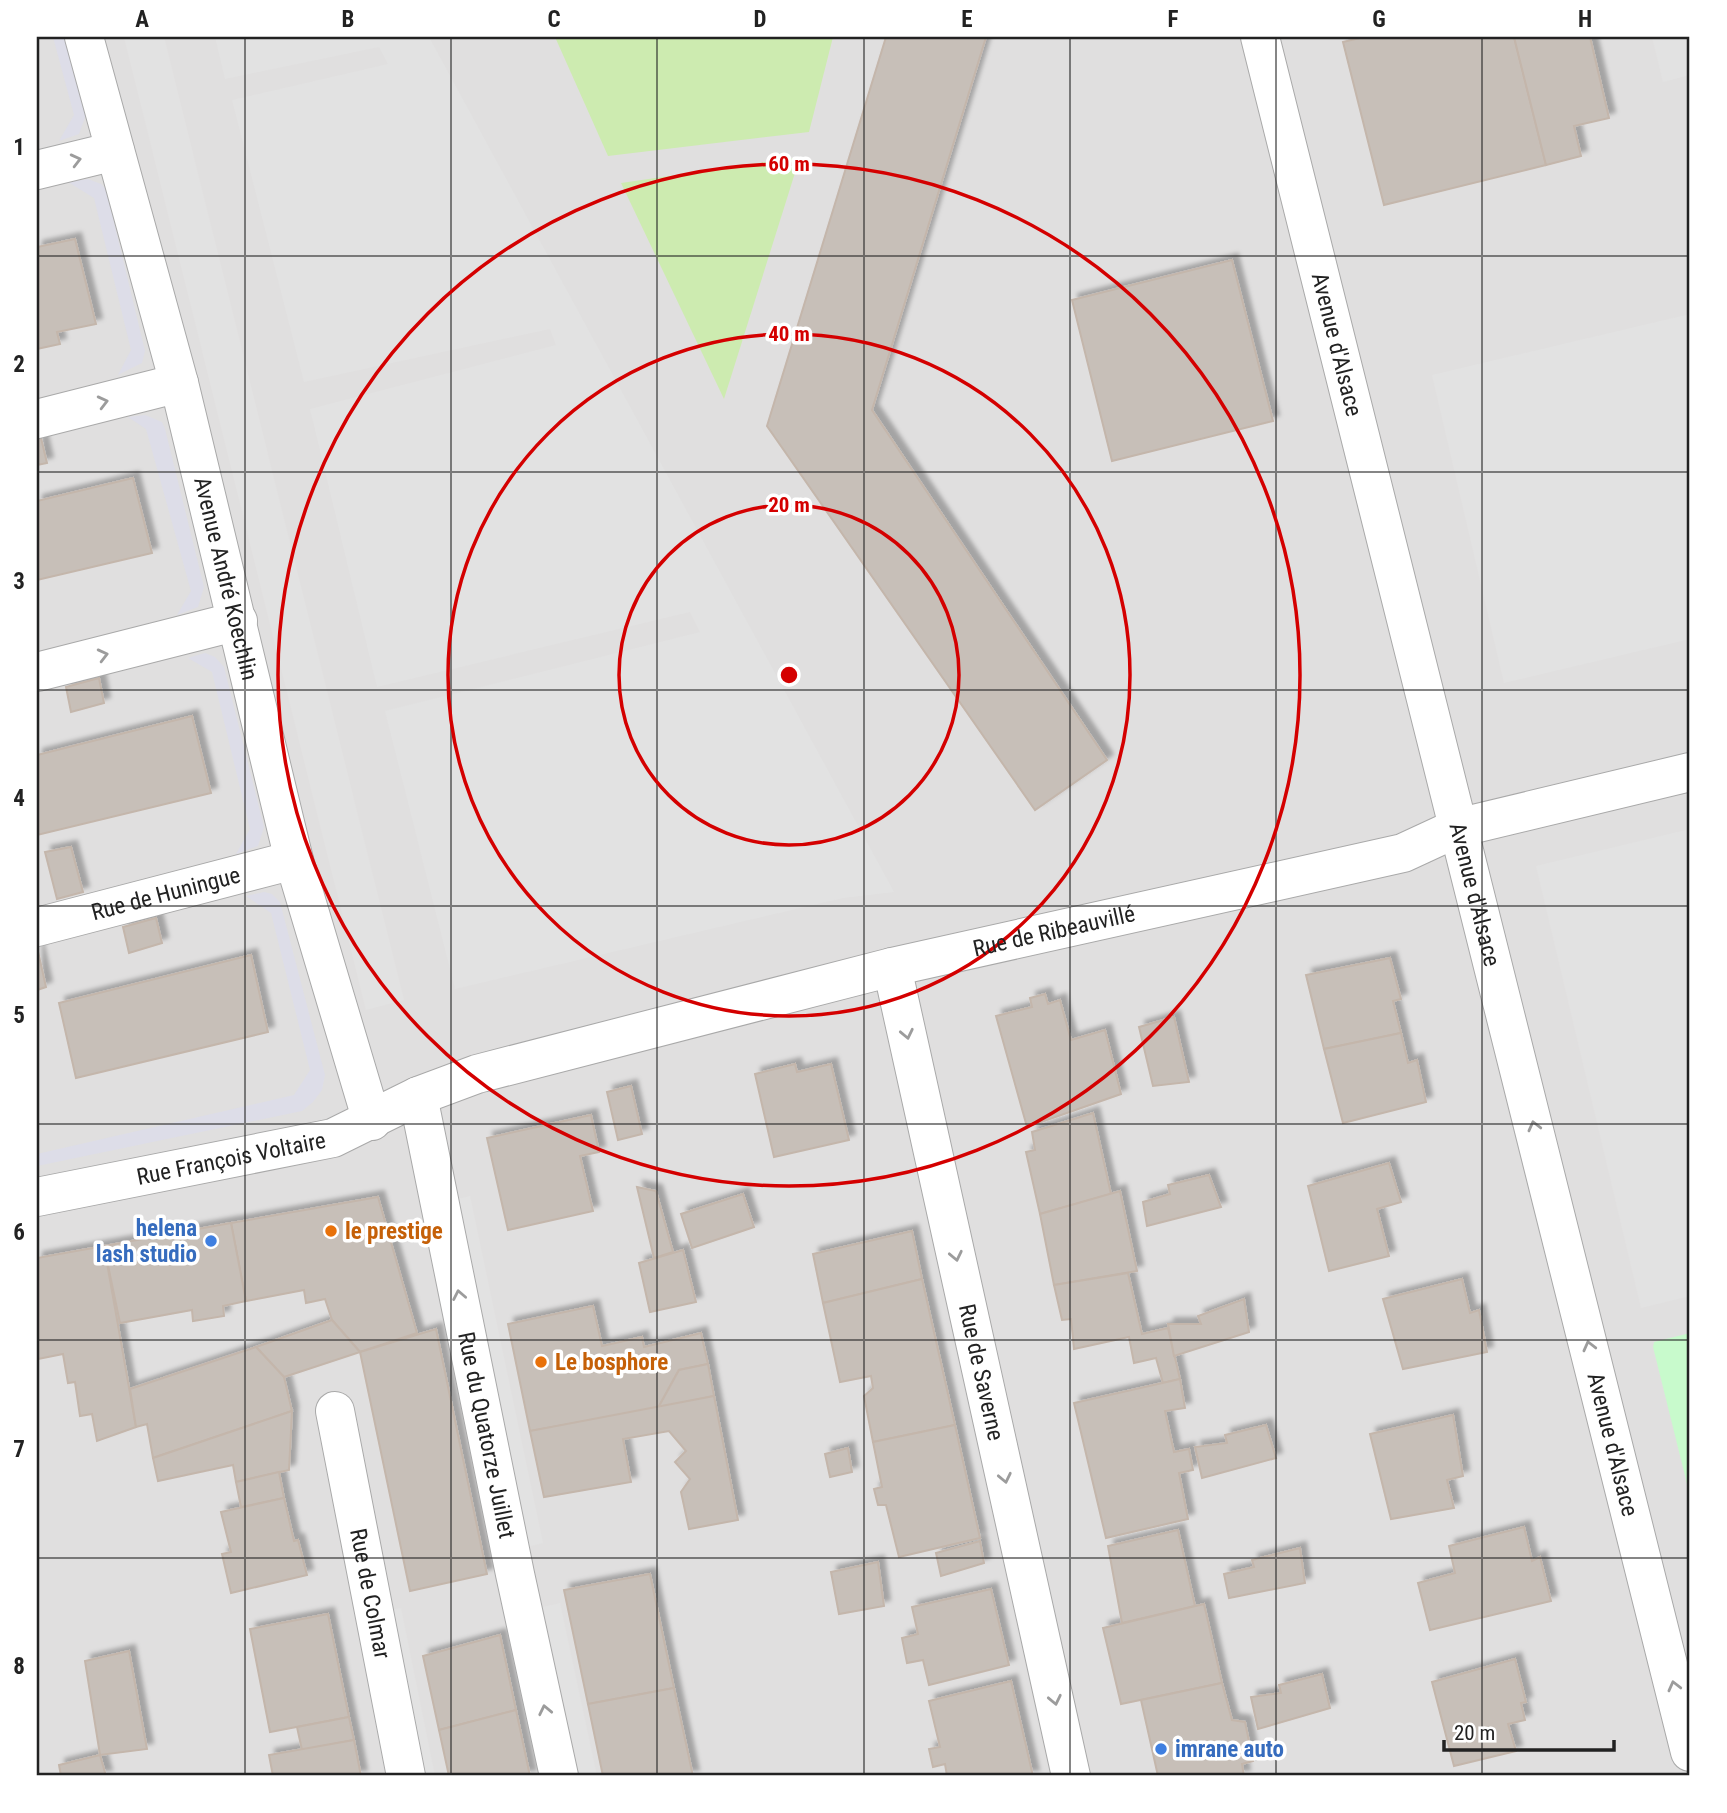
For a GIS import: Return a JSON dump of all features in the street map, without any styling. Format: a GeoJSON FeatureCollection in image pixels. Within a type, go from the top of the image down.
{"type":"FeatureCollection","features":[{"type":"Feature","properties":{"kind":"street","name":"Avenue André Koechlin"},"geometry":{"type":"LineString","coordinates":[[84,37],[179,383],[294,860],[372,1121]]}},
{"type":"Feature","properties":{"kind":"street","name":"Avenue d'Alsace"},"geometry":{"type":"LineString","coordinates":[[1260,37],[1690,1752]]}},
{"type":"Feature","properties":{"kind":"street"},"geometry":{"type":"LineString","coordinates":[[37,170],[115,150]]}},
{"type":"Feature","properties":{"kind":"street"},"geometry":{"type":"LineString","coordinates":[[37,419],[179,383]]}},
{"type":"Feature","properties":{"kind":"street"},"geometry":{"type":"LineString","coordinates":[[37,672],[238,621]]}},
{"type":"Feature","properties":{"kind":"street","name":"Rue de Ribeauvillé"},"geometry":{"type":"LineString","coordinates":[[418,1096],[477,1074],[892,967],[1403,853],[1457,828],[1690,772]]}},
{"type":"Feature","properties":{"kind":"street","name":"Rue de Huningue"},"geometry":{"type":"LineString","coordinates":[[37,927],[294,860]]}},
{"type":"Feature","properties":{"kind":"street","name":"Rue de Saverne"},"geometry":{"type":"LineString","coordinates":[[892,967],[1071,1776]]}},
{"type":"Feature","properties":{"kind":"street","name":"Rue François Voltaire"},"geometry":{"type":"LineString","coordinates":[[37,1196],[333,1138],[418,1096]]}},
{"type":"Feature","properties":{"kind":"street","name":"Rue du Quatorze Juillet"},"geometry":{"type":"LineString","coordinates":[[418,1096],[559,1776]]}},
{"type":"Feature","properties":{"kind":"street","name":"Rue de Colmar"},"geometry":{"type":"LineString","coordinates":[[335,1411],[405,1776]]}},
{"type":"Feature","properties":{"kind":"shaded area"},"geometry":{"type":"Polygon","coordinates":[[[37,37],[1690,37],[1690,1776],[37,1776],[37,37]]]}},
{"type":"Feature","properties":{"kind":"shaded area"},"geometry":{"type":"Polygon","coordinates":[[[53,37],[68,37],[87,112],[79,134],[59,141],[74,115],[53,37]]]}},
{"type":"Feature","properties":{"kind":"shaded area"},"geometry":{"type":"Polygon","coordinates":[[[124,37],[164,37],[404,1000],[366,1010],[124,37]]]}},
{"type":"Feature","properties":{"kind":"shaded area"},"geometry":{"type":"Polygon","coordinates":[[[215,37],[429,37],[894,892],[843,898],[455,989],[385,711],[700,632],[690,612],[377,687],[310,409],[556,345],[550,329],[304,382],[232,100],[388,64],[379,47],[225,79],[215,37]]]}},
{"type":"Feature","properties":{"kind":"shaded area"},"geometry":{"type":"Polygon","coordinates":[[[1652,37],[1690,37],[1690,75],[1663,82],[1652,37]]]}},
{"type":"Feature","properties":{"kind":"shaded area"},"geometry":{"type":"Polygon","coordinates":[[[88,179],[106,189],[145,351],[142,363],[118,375],[131,350],[94,198],[68,182],[88,179]]]}},
{"type":"Feature","properties":{"kind":"shaded area"},"geometry":{"type":"Polygon","coordinates":[[[1690,314],[1690,639],[1504,683],[1432,375],[1690,314]]]}},
{"type":"Feature","properties":{"kind":"shaded area"},"geometry":{"type":"Polygon","coordinates":[[[145,415],[162,422],[165,429],[204,587],[198,607],[177,615],[191,591],[146,429],[128,417],[145,415]]]}},
{"type":"Feature","properties":{"kind":"shaded area"},"geometry":{"type":"Polygon","coordinates":[[[205,653],[215,657],[224,667],[264,827],[258,846],[236,854],[250,829],[212,672],[188,658],[205,653]]]}},
{"type":"Feature","properties":{"kind":"shaded area"},"geometry":{"type":"Polygon","coordinates":[[[1690,829],[1690,1296],[1641,1308],[1536,866],[1690,829]]]}},
{"type":"Feature","properties":{"kind":"shaded area"},"geometry":{"type":"Polygon","coordinates":[[[264,892],[272,894],[280,902],[325,1075],[322,1090],[313,1102],[302,1111],[37,1166],[37,1154],[294,1095],[310,1070],[271,913],[246,896],[264,892]]]}},
{"type":"Feature","properties":{"kind":"shaded area"},"geometry":{"type":"Polygon","coordinates":[[[470,1196],[543,1543],[527,1547],[453,1200],[470,1196]]]}},
{"type":"Feature","properties":{"kind":"shaded area"},"geometry":{"type":"Polygon","coordinates":[[[560,1603],[597,1776],[579,1776],[543,1607],[560,1603]]]}},
{"type":"Feature","properties":{"kind":"shaded area"},"geometry":{"type":"Polygon","coordinates":[[[401,1608],[435,1776],[418,1776],[385,1611],[401,1608]]]}},
{"type":"Feature","properties":{"kind":"green space"},"geometry":{"type":"Polygon","coordinates":[[[555,37],[833,37],[809,132],[608,156],[555,37]]]}},
{"type":"Feature","properties":{"kind":"green space"},"geometry":{"type":"Polygon","coordinates":[[[800,157],[724,399],[621,183],[800,157]]]}},
{"type":"Feature","properties":{"kind":"green space"},"geometry":{"type":"Polygon","coordinates":[[[1690,1333],[1690,1496],[1653,1347],[1654,1342],[1690,1333]]]}},
{"type":"Feature","properties":{"kind":"building"},"geometry":{"type":"Polygon","coordinates":[[[886,37],[986,37],[872,410],[1107,760],[1035,810],[767,426],[886,37]]]}},
{"type":"Feature","properties":{"kind":"building"},"geometry":{"type":"Polygon","coordinates":[[[1364,37],[1514,37],[1546,165],[1384,205],[1343,42],[1364,37]]]}},
{"type":"Feature","properties":{"kind":"building"},"geometry":{"type":"Polygon","coordinates":[[[1514,37],[1590,37],[1609,118],[1574,126],[1581,156],[1546,165],[1514,37]]]}},
{"type":"Feature","properties":{"kind":"building"},"geometry":{"type":"Polygon","coordinates":[[[75,239],[96,324],[57,332],[60,344],[37,349],[37,247],[75,239]]]}},
{"type":"Feature","properties":{"kind":"building"},"geometry":{"type":"Polygon","coordinates":[[[1232,260],[1273,421],[1112,461],[1072,300],[1232,260]]]}},
{"type":"Feature","properties":{"kind":"building"},"geometry":{"type":"Polygon","coordinates":[[[41,438],[47,463],[37,465],[37,439],[41,438]]]}},
{"type":"Feature","properties":{"kind":"building"},"geometry":{"type":"Polygon","coordinates":[[[133,478],[152,553],[37,580],[37,501],[133,478]]]}},
{"type":"Feature","properties":{"kind":"building"},"geometry":{"type":"Polygon","coordinates":[[[99,678],[104,703],[71,712],[66,687],[99,678]]]}},
{"type":"Feature","properties":{"kind":"building"},"geometry":{"type":"Polygon","coordinates":[[[192,716],[211,793],[37,835],[37,755],[192,716]]]}},
{"type":"Feature","properties":{"kind":"building"},"geometry":{"type":"Polygon","coordinates":[[[71,847],[83,892],[57,899],[45,852],[71,847]]]}},
{"type":"Feature","properties":{"kind":"building"},"geometry":{"type":"Polygon","coordinates":[[[156,918],[162,943],[129,953],[123,927],[156,918]]]}},
{"type":"Feature","properties":{"kind":"building"},"geometry":{"type":"Polygon","coordinates":[[[37,947],[46,987],[37,990],[37,947]]]}},
{"type":"Feature","properties":{"kind":"building"},"geometry":{"type":"Polygon","coordinates":[[[251,955],[268,1032],[76,1078],[59,1003],[251,955]]]}},
{"type":"Feature","properties":{"kind":"building"},"geometry":{"type":"Polygon","coordinates":[[[1390,958],[1401,999],[1393,1001],[1401,1033],[1324,1049],[1306,975],[1390,958]]]}},
{"type":"Feature","properties":{"kind":"building"},"geometry":{"type":"Polygon","coordinates":[[[1045,994],[1048,1004],[1060,1000],[1071,1040],[1105,1030],[1121,1094],[1027,1127],[996,1016],[1032,1007],[1030,998],[1045,994]]]}},
{"type":"Feature","properties":{"kind":"building"},"geometry":{"type":"Polygon","coordinates":[[[1174,1017],[1189,1082],[1153,1086],[1139,1027],[1174,1017]]]}},
{"type":"Feature","properties":{"kind":"building"},"geometry":{"type":"Polygon","coordinates":[[[1401,1033],[1408,1063],[1417,1060],[1426,1102],[1343,1123],[1324,1049],[1401,1033]]]}},
{"type":"Feature","properties":{"kind":"building"},"geometry":{"type":"Polygon","coordinates":[[[795,1064],[797,1072],[831,1064],[849,1140],[774,1157],[755,1074],[795,1064]]]}},
{"type":"Feature","properties":{"kind":"building"},"geometry":{"type":"Polygon","coordinates":[[[631,1086],[642,1134],[618,1140],[607,1092],[631,1086]]]}},
{"type":"Feature","properties":{"kind":"building"},"geometry":{"type":"Polygon","coordinates":[[[1093,1113],[1111,1194],[1040,1214],[1026,1152],[1035,1150],[1032,1132],[1093,1113]]]}},
{"type":"Feature","properties":{"kind":"building"},"geometry":{"type":"Polygon","coordinates":[[[591,1115],[599,1152],[580,1156],[593,1211],[508,1230],[487,1138],[591,1115]]]}},
{"type":"Feature","properties":{"kind":"building"},"geometry":{"type":"Polygon","coordinates":[[[1389,1163],[1401,1202],[1377,1209],[1389,1256],[1329,1271],[1308,1186],[1389,1163]]]}},
{"type":"Feature","properties":{"kind":"building"},"geometry":{"type":"Polygon","coordinates":[[[1209,1175],[1221,1207],[1147,1226],[1143,1202],[1170,1194],[1168,1185],[1209,1175]]]}},
{"type":"Feature","properties":{"kind":"building"},"geometry":{"type":"Polygon","coordinates":[[[637,1187],[656,1191],[673,1252],[654,1258],[637,1187]]]}},
{"type":"Feature","properties":{"kind":"building"},"geometry":{"type":"Polygon","coordinates":[[[1120,1191],[1137,1271],[1054,1285],[1040,1214],[1120,1191]]]}},
{"type":"Feature","properties":{"kind":"building"},"geometry":{"type":"Polygon","coordinates":[[[743,1194],[754,1227],[692,1248],[681,1214],[743,1194]]]}},
{"type":"Feature","properties":{"kind":"building"},"geometry":{"type":"Polygon","coordinates":[[[378,1197],[417,1333],[360,1352],[332,1320],[325,1299],[306,1303],[304,1290],[246,1301],[231,1223],[378,1197]]]}},
{"type":"Feature","properties":{"kind":"building"},"geometry":{"type":"Polygon","coordinates":[[[231,1223],[246,1301],[223,1306],[224,1316],[193,1321],[192,1310],[120,1323],[104,1246],[231,1223]]]}},
{"type":"Feature","properties":{"kind":"building"},"geometry":{"type":"Polygon","coordinates":[[[912,1231],[922,1279],[823,1303],[813,1254],[912,1231]]]}},
{"type":"Feature","properties":{"kind":"building"},"geometry":{"type":"Polygon","coordinates":[[[104,1246],[136,1427],[97,1441],[92,1414],[80,1416],[75,1382],[68,1383],[63,1354],[38,1359],[37,1258],[104,1246]]]}},
{"type":"Feature","properties":{"kind":"building"},"geometry":{"type":"Polygon","coordinates":[[[683,1250],[696,1302],[650,1312],[639,1263],[683,1250]]]}},
{"type":"Feature","properties":{"kind":"building"},"geometry":{"type":"Polygon","coordinates":[[[1128,1273],[1142,1334],[1168,1328],[1180,1379],[1163,1383],[1156,1358],[1134,1363],[1129,1337],[1074,1349],[1071,1319],[1062,1320],[1054,1285],[1128,1273]]]}},
{"type":"Feature","properties":{"kind":"building"},"geometry":{"type":"Polygon","coordinates":[[[922,1279],[955,1425],[873,1442],[864,1396],[873,1388],[871,1376],[840,1382],[823,1303],[922,1279]]]}},
{"type":"Feature","properties":{"kind":"building"},"geometry":{"type":"Polygon","coordinates":[[[1462,1279],[1470,1313],[1479,1310],[1487,1352],[1403,1369],[1383,1299],[1462,1279]]]}},
{"type":"Feature","properties":{"kind":"building"},"geometry":{"type":"Polygon","coordinates":[[[1244,1299],[1249,1332],[1174,1356],[1168,1324],[1201,1324],[1198,1316],[1244,1299]]]}},
{"type":"Feature","properties":{"kind":"building"},"geometry":{"type":"Polygon","coordinates":[[[593,1306],[602,1346],[642,1337],[644,1347],[701,1333],[708,1364],[679,1370],[658,1408],[530,1431],[508,1324],[593,1306]]]}},
{"type":"Feature","properties":{"kind":"building"},"geometry":{"type":"Polygon","coordinates":[[[332,1320],[360,1352],[284,1377],[256,1347],[332,1320]]]}},
{"type":"Feature","properties":{"kind":"building"},"geometry":{"type":"Polygon","coordinates":[[[436,1329],[487,1574],[410,1591],[360,1352],[436,1329]]]}},
{"type":"Feature","properties":{"kind":"building"},"geometry":{"type":"Polygon","coordinates":[[[256,1347],[284,1377],[292,1411],[153,1458],[147,1424],[136,1427],[130,1389],[256,1347]]]}},
{"type":"Feature","properties":{"kind":"building"},"geometry":{"type":"Polygon","coordinates":[[[708,1364],[714,1396],[658,1408],[679,1370],[708,1364]]]}},
{"type":"Feature","properties":{"kind":"building"},"geometry":{"type":"Polygon","coordinates":[[[1180,1379],[1185,1408],[1165,1411],[1174,1452],[1189,1449],[1193,1470],[1179,1473],[1188,1519],[1106,1538],[1074,1403],[1180,1379]]]}},
{"type":"Feature","properties":{"kind":"building"},"geometry":{"type":"Polygon","coordinates":[[[714,1396],[738,1520],[689,1529],[681,1492],[690,1479],[675,1462],[686,1451],[669,1431],[623,1439],[631,1482],[544,1497],[530,1431],[714,1396]]]}},
{"type":"Feature","properties":{"kind":"building"},"geometry":{"type":"Polygon","coordinates":[[[292,1411],[289,1470],[236,1482],[233,1465],[158,1481],[153,1458],[292,1411]]]}},
{"type":"Feature","properties":{"kind":"building"},"geometry":{"type":"Polygon","coordinates":[[[1453,1415],[1463,1476],[1447,1480],[1454,1508],[1391,1519],[1370,1434],[1453,1415]]]}},
{"type":"Feature","properties":{"kind":"building"},"geometry":{"type":"Polygon","coordinates":[[[955,1425],[980,1538],[899,1557],[886,1505],[878,1505],[874,1489],[882,1487],[873,1442],[955,1425]]]}},
{"type":"Feature","properties":{"kind":"building"},"geometry":{"type":"Polygon","coordinates":[[[1266,1425],[1276,1458],[1202,1478],[1195,1447],[1227,1443],[1225,1435],[1266,1425]]]}},
{"type":"Feature","properties":{"kind":"building"},"geometry":{"type":"Polygon","coordinates":[[[848,1448],[852,1472],[830,1477],[825,1454],[848,1448]]]}},
{"type":"Feature","properties":{"kind":"building"},"geometry":{"type":"Polygon","coordinates":[[[279,1472],[284,1498],[241,1507],[236,1482],[279,1472]]]}},
{"type":"Feature","properties":{"kind":"building"},"geometry":{"type":"Polygon","coordinates":[[[284,1498],[294,1541],[298,1540],[307,1575],[231,1593],[222,1554],[231,1552],[221,1512],[284,1498]]]}},
{"type":"Feature","properties":{"kind":"building"},"geometry":{"type":"Polygon","coordinates":[[[1524,1527],[1532,1561],[1540,1557],[1551,1601],[1430,1630],[1418,1583],[1455,1573],[1449,1546],[1524,1527]]]}},
{"type":"Feature","properties":{"kind":"building"},"geometry":{"type":"Polygon","coordinates":[[[1178,1530],[1195,1606],[1122,1623],[1108,1546],[1178,1530]]]}},
{"type":"Feature","properties":{"kind":"building"},"geometry":{"type":"Polygon","coordinates":[[[980,1541],[984,1563],[941,1576],[936,1553],[980,1541]]]}},
{"type":"Feature","properties":{"kind":"building"},"geometry":{"type":"Polygon","coordinates":[[[1300,1548],[1305,1583],[1229,1598],[1224,1574],[1254,1567],[1252,1560],[1300,1548]]]}},
{"type":"Feature","properties":{"kind":"building"},"geometry":{"type":"Polygon","coordinates":[[[878,1562],[884,1606],[839,1614],[831,1572],[878,1562]]]}},
{"type":"Feature","properties":{"kind":"building"},"geometry":{"type":"Polygon","coordinates":[[[650,1574],[674,1688],[588,1704],[564,1590],[650,1574]]]}},
{"type":"Feature","properties":{"kind":"building"},"geometry":{"type":"Polygon","coordinates":[[[991,1589],[1009,1665],[929,1685],[923,1660],[907,1663],[902,1638],[918,1634],[912,1607],[991,1589]]]}},
{"type":"Feature","properties":{"kind":"building"},"geometry":{"type":"Polygon","coordinates":[[[1204,1604],[1222,1683],[1121,1704],[1103,1628],[1204,1604]]]}},
{"type":"Feature","properties":{"kind":"building"},"geometry":{"type":"Polygon","coordinates":[[[328,1614],[349,1717],[270,1732],[250,1629],[328,1614]]]}},
{"type":"Feature","properties":{"kind":"building"},"geometry":{"type":"Polygon","coordinates":[[[500,1635],[516,1710],[439,1730],[423,1656],[500,1635]]]}},
{"type":"Feature","properties":{"kind":"building"},"geometry":{"type":"Polygon","coordinates":[[[129,1651],[147,1749],[100,1755],[85,1661],[129,1651]]]}},
{"type":"Feature","properties":{"kind":"building"},"geometry":{"type":"Polygon","coordinates":[[[1515,1659],[1526,1702],[1521,1703],[1525,1720],[1508,1724],[1516,1751],[1454,1766],[1432,1682],[1515,1659]]]}},
{"type":"Feature","properties":{"kind":"building"},"geometry":{"type":"Polygon","coordinates":[[[1322,1674],[1330,1708],[1258,1729],[1251,1697],[1281,1693],[1279,1685],[1322,1674]]]}},
{"type":"Feature","properties":{"kind":"building"},"geometry":{"type":"Polygon","coordinates":[[[1011,1681],[1033,1776],[947,1776],[945,1764],[933,1767],[929,1749],[940,1747],[929,1701],[1011,1681]]]}},
{"type":"Feature","properties":{"kind":"building"},"geometry":{"type":"Polygon","coordinates":[[[1222,1683],[1232,1720],[1245,1722],[1253,1761],[1242,1764],[1244,1776],[1158,1776],[1141,1700],[1222,1683]]]}},
{"type":"Feature","properties":{"kind":"building"},"geometry":{"type":"Polygon","coordinates":[[[674,1688],[693,1776],[603,1776],[588,1704],[674,1688]]]}},
{"type":"Feature","properties":{"kind":"building"},"geometry":{"type":"Polygon","coordinates":[[[516,1710],[530,1776],[449,1776],[439,1730],[516,1710]]]}},
{"type":"Feature","properties":{"kind":"building"},"geometry":{"type":"Polygon","coordinates":[[[349,1717],[354,1740],[302,1750],[297,1727],[349,1717]]]}},
{"type":"Feature","properties":{"kind":"building"},"geometry":{"type":"Polygon","coordinates":[[[354,1740],[361,1776],[273,1776],[269,1755],[354,1740]]]}},
{"type":"Feature","properties":{"kind":"building"},"geometry":{"type":"Polygon","coordinates":[[[100,1755],[106,1776],[61,1776],[59,1765],[100,1755]]]}},
{"type":"Feature","properties":{"kind":"place","name":"le prestige"},"geometry":{"type":"Point","coordinates":[331,1231]}},
{"type":"Feature","properties":{"kind":"place","name":"helena lash studio"},"geometry":{"type":"Point","coordinates":[211,1241]}},
{"type":"Feature","properties":{"kind":"place","name":"Le bosphore"},"geometry":{"type":"Point","coordinates":[541,1362]}},
{"type":"Feature","properties":{"kind":"place","name":"imrane auto"},"geometry":{"type":"Point","coordinates":[1161,1749]}}]}
